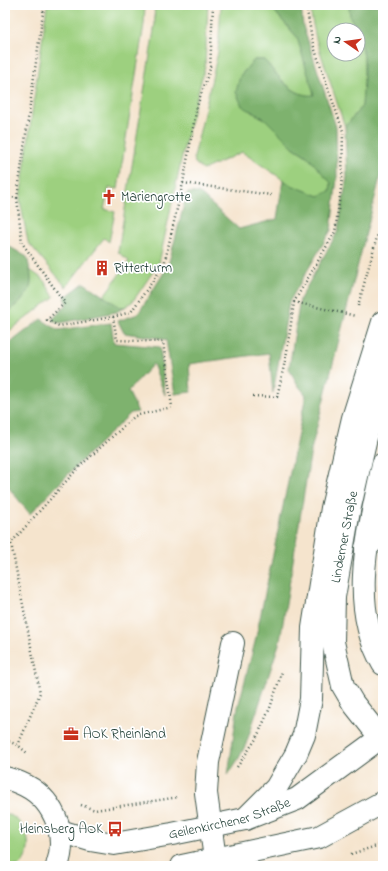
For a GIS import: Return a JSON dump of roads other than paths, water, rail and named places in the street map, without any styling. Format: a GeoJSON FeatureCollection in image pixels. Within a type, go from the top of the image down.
{"type":"FeatureCollection","features":[{"type":"Feature","properties":{"kind":"main road"},"geometry":{"type":"LineString","coordinates":[[245,819],[276,788],[296,754],[304,735],[311,699],[313,628],[332,508],[352,418],[383,322]]}},
{"type":"Feature","properties":{"kind":"main road","name":"Linderner Straße"},"geometry":{"type":"LineString","coordinates":[[382,738],[353,703],[343,686],[333,642],[334,597],[349,511],[370,420],[383,326]]}},
{"type":"Feature","properties":{"kind":"main road","name":"Linderner Straße"},"geometry":{"type":"LineString","coordinates":[[383,464],[366,548],[364,594],[367,626],[376,652],[383,664]]}},
{"type":"Feature","properties":{"kind":"main road"},"geometry":{"type":"LineString","coordinates":[[366,548],[383,532]]}},
{"type":"Feature","properties":{"kind":"main road"},"geometry":{"type":"LineString","coordinates":[[215,859],[206,793],[208,762],[233,643]]}},
{"type":"Feature","properties":{"kind":"main road","name":"Geilenkirchener Straße"},"geometry":{"type":"LineString","coordinates":[[60,831],[90,840],[114,844],[210,827],[245,819],[297,799],[382,738]]}},
{"type":"Feature","properties":{"kind":"main road"},"geometry":{"type":"LineString","coordinates":[[5,778],[32,788],[51,806],[60,831],[61,848],[57,866]]}},
{"type":"Feature","properties":{"kind":"main road"},"geometry":{"type":"LineString","coordinates":[[182,866],[319,837],[383,802]]}},
{"type":"Feature","properties":{"kind":"place","name":"Mariengrotte"},"geometry":{"type":"Point","coordinates":[109,197]}},
{"type":"Feature","properties":{"kind":"place","name":"Ritterturm"},"geometry":{"type":"Point","coordinates":[102,268]}},
{"type":"Feature","properties":{"kind":"place","name":"AOK Rheinland"},"geometry":{"type":"Point","coordinates":[71,734]}},
{"type":"Feature","properties":{"kind":"place","name":"Heinsberg AOK"},"geometry":{"type":"Point","coordinates":[115,829]}}]}
